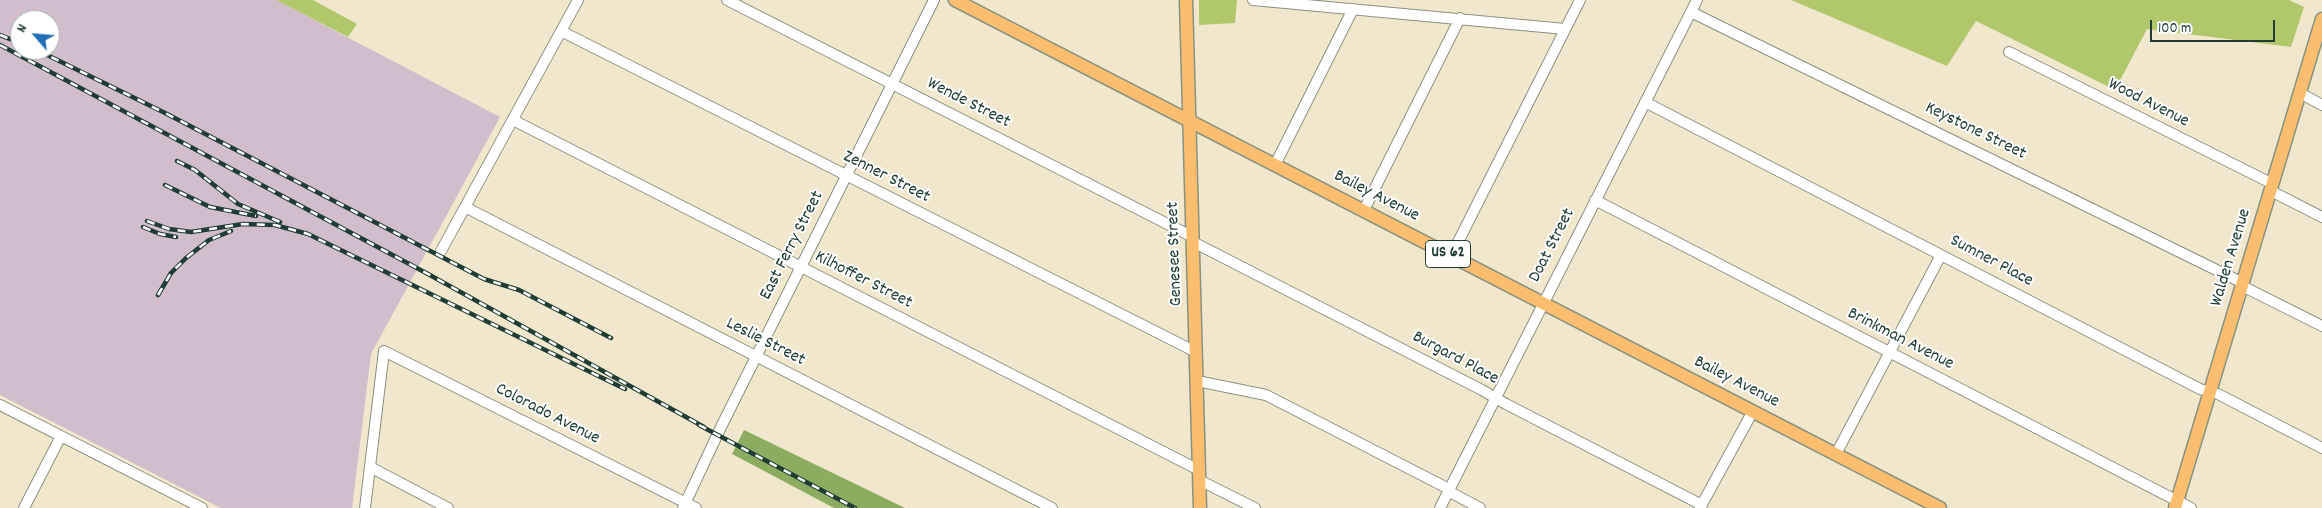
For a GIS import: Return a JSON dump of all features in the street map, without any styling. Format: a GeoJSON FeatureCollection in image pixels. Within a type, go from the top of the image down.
{"type":"FeatureCollection","features":[{"type":"Feature","properties":{"kind":"main road","name":"Bailey Avenue"},"geometry":{"type":"LineString","coordinates":[[955,0],[1940,508]]}},
{"type":"Feature","properties":{"kind":"main road","name":"Genesee Street"},"geometry":{"type":"LineString","coordinates":[[1186,0],[1200,508]]}},
{"type":"Feature","properties":{"kind":"main road","name":"Walden Avenue"},"geometry":{"type":"LineString","coordinates":[[2176,504],[2322,19]]}},
{"type":"Feature","properties":{"kind":"street"},"geometry":{"type":"LineString","coordinates":[[441,251],[578,0]]}},
{"type":"Feature","properties":{"kind":"street","name":"Wende Street"},"geometry":{"type":"LineString","coordinates":[[727,0],[1193,240]]}},
{"type":"Feature","properties":{"kind":"street","name":"East Ferry Street"},"geometry":{"type":"LineString","coordinates":[[684,505],[934,0]]}},
{"type":"Feature","properties":{"kind":"street"},"geometry":{"type":"LineString","coordinates":[[1253,0],[1565,28]]}},
{"type":"Feature","properties":{"kind":"street"},"geometry":{"type":"LineString","coordinates":[[1451,256],[1580,0]]}},
{"type":"Feature","properties":{"kind":"street","name":"Doat Street"},"geometry":{"type":"LineString","coordinates":[[1440,508],[1542,302],[1697,0]]}},
{"type":"Feature","properties":{"kind":"street"},"geometry":{"type":"LineString","coordinates":[[1276,165],[1353,8]]}},
{"type":"Feature","properties":{"kind":"street","name":"Keystone Street"},"geometry":{"type":"LineString","coordinates":[[1691,12],[2242,284],[2322,326]]}},
{"type":"Feature","properties":{"kind":"street"},"geometry":{"type":"LineString","coordinates":[[1364,210],[1460,18]]}},
{"type":"Feature","properties":{"kind":"street","name":"Zenner Street"},"geometry":{"type":"LineString","coordinates":[[561,31],[1196,352]]}},
{"type":"Feature","properties":{"kind":"street","name":"Wood Avenue"},"geometry":{"type":"LineString","coordinates":[[2010,52],[2272,187],[2322,217]]}},
{"type":"Feature","properties":{"kind":"street"},"geometry":{"type":"LineString","coordinates":[[2300,93],[2322,105]]}},
{"type":"Feature","properties":{"kind":"street","name":"Sumner Place"},"geometry":{"type":"LineString","coordinates":[[1645,102],[2191,384],[2235,402],[2322,448]]}},
{"type":"Feature","properties":{"kind":"street","name":"Kilhoffer Street"},"geometry":{"type":"LineString","coordinates":[[514,120],[801,267],[1199,475],[1255,508]]}},
{"type":"Feature","properties":{"kind":"street","name":"Brinkman Avenue"},"geometry":{"type":"LineString","coordinates":[[1595,200],[1890,352],[2176,504],[2191,508]]}},
{"type":"Feature","properties":{"kind":"street","name":"Leslie Street"},"geometry":{"type":"LineString","coordinates":[[465,207],[1052,508]]}},
{"type":"Feature","properties":{"kind":"street","name":"Burgard Place"},"geometry":{"type":"LineString","coordinates":[[1193,240],[1701,507]]}},
{"type":"Feature","properties":{"kind":"street"},"geometry":{"type":"LineString","coordinates":[[1836,454],[1941,254]]}},
{"type":"Feature","properties":{"kind":"street","name":"Colorado Avenue"},"geometry":{"type":"LineString","coordinates":[[370,467],[384,351],[684,505],[696,508]]}},
{"type":"Feature","properties":{"kind":"street"},"geometry":{"type":"LineString","coordinates":[[1196,381],[1266,395],[1480,508]]}},
{"type":"Feature","properties":{"kind":"street"},"geometry":{"type":"LineString","coordinates":[[0,405],[202,508]]}},
{"type":"Feature","properties":{"kind":"street"},"geometry":{"type":"LineString","coordinates":[[1701,507],[1753,411]]}},
{"type":"Feature","properties":{"kind":"street"},"geometry":{"type":"LineString","coordinates":[[24,508],[61,436]]}},
{"type":"Feature","properties":{"kind":"street"},"geometry":{"type":"LineString","coordinates":[[364,508],[370,467],[448,508]]}},
{"type":"Feature","properties":{"kind":"shaded area"},"geometry":{"type":"Polygon","coordinates":[[[0,0],[276,0],[500,117],[371,354],[352,508],[221,508],[0,395],[0,0]]]}},
{"type":"Feature","properties":{"kind":"green space"},"geometry":{"type":"Polygon","coordinates":[[[276,0],[313,0],[357,24],[348,37],[276,0]]]}},
{"type":"Feature","properties":{"kind":"green space"},"geometry":{"type":"Polygon","coordinates":[[[1199,0],[1237,0],[1235,23],[1199,25],[1199,0]]]}},
{"type":"Feature","properties":{"kind":"green space"},"geometry":{"type":"Polygon","coordinates":[[[1791,0],[2289,0],[2304,7],[2291,47],[2147,29],[2115,90],[1976,21],[1947,66],[1791,0]]]}},
{"type":"Feature","properties":{"kind":"green space"},"geometry":{"type":"Polygon","coordinates":[[[744,430],[905,508],[834,508],[732,454],[744,430]]]}},
{"type":"Feature","properties":{"kind":"railway"},"geometry":{"type":"LineString","coordinates":[[0,35],[10,39]]}},
{"type":"Feature","properties":{"kind":"railway"},"geometry":{"type":"LineString","coordinates":[[0,45],[428,274],[704,427]]}},
{"type":"Feature","properties":{"kind":"railway"},"geometry":{"type":"LineString","coordinates":[[57,60],[167,114],[484,279],[519,290],[611,338]]}},
{"type":"Feature","properties":{"kind":"railway"},"geometry":{"type":"LineString","coordinates":[[177,161],[195,170],[238,204],[280,222]]}},
{"type":"Feature","properties":{"kind":"railway"},"geometry":{"type":"LineString","coordinates":[[165,185],[210,207],[256,216]]}},
{"type":"Feature","properties":{"kind":"railway"},"geometry":{"type":"LineString","coordinates":[[147,221],[169,229],[191,232],[243,224],[275,225],[308,234],[625,389]]}},
{"type":"Feature","properties":{"kind":"railway"},"geometry":{"type":"LineString","coordinates":[[143,227],[160,234],[176,237]]}},
{"type":"Feature","properties":{"kind":"railway"},"geometry":{"type":"LineString","coordinates":[[158,295],[171,273],[186,258],[209,240],[231,231]]}},
{"type":"Feature","properties":{"kind":"railway"},"geometry":{"type":"LineString","coordinates":[[699,425],[855,508]]}}]}
